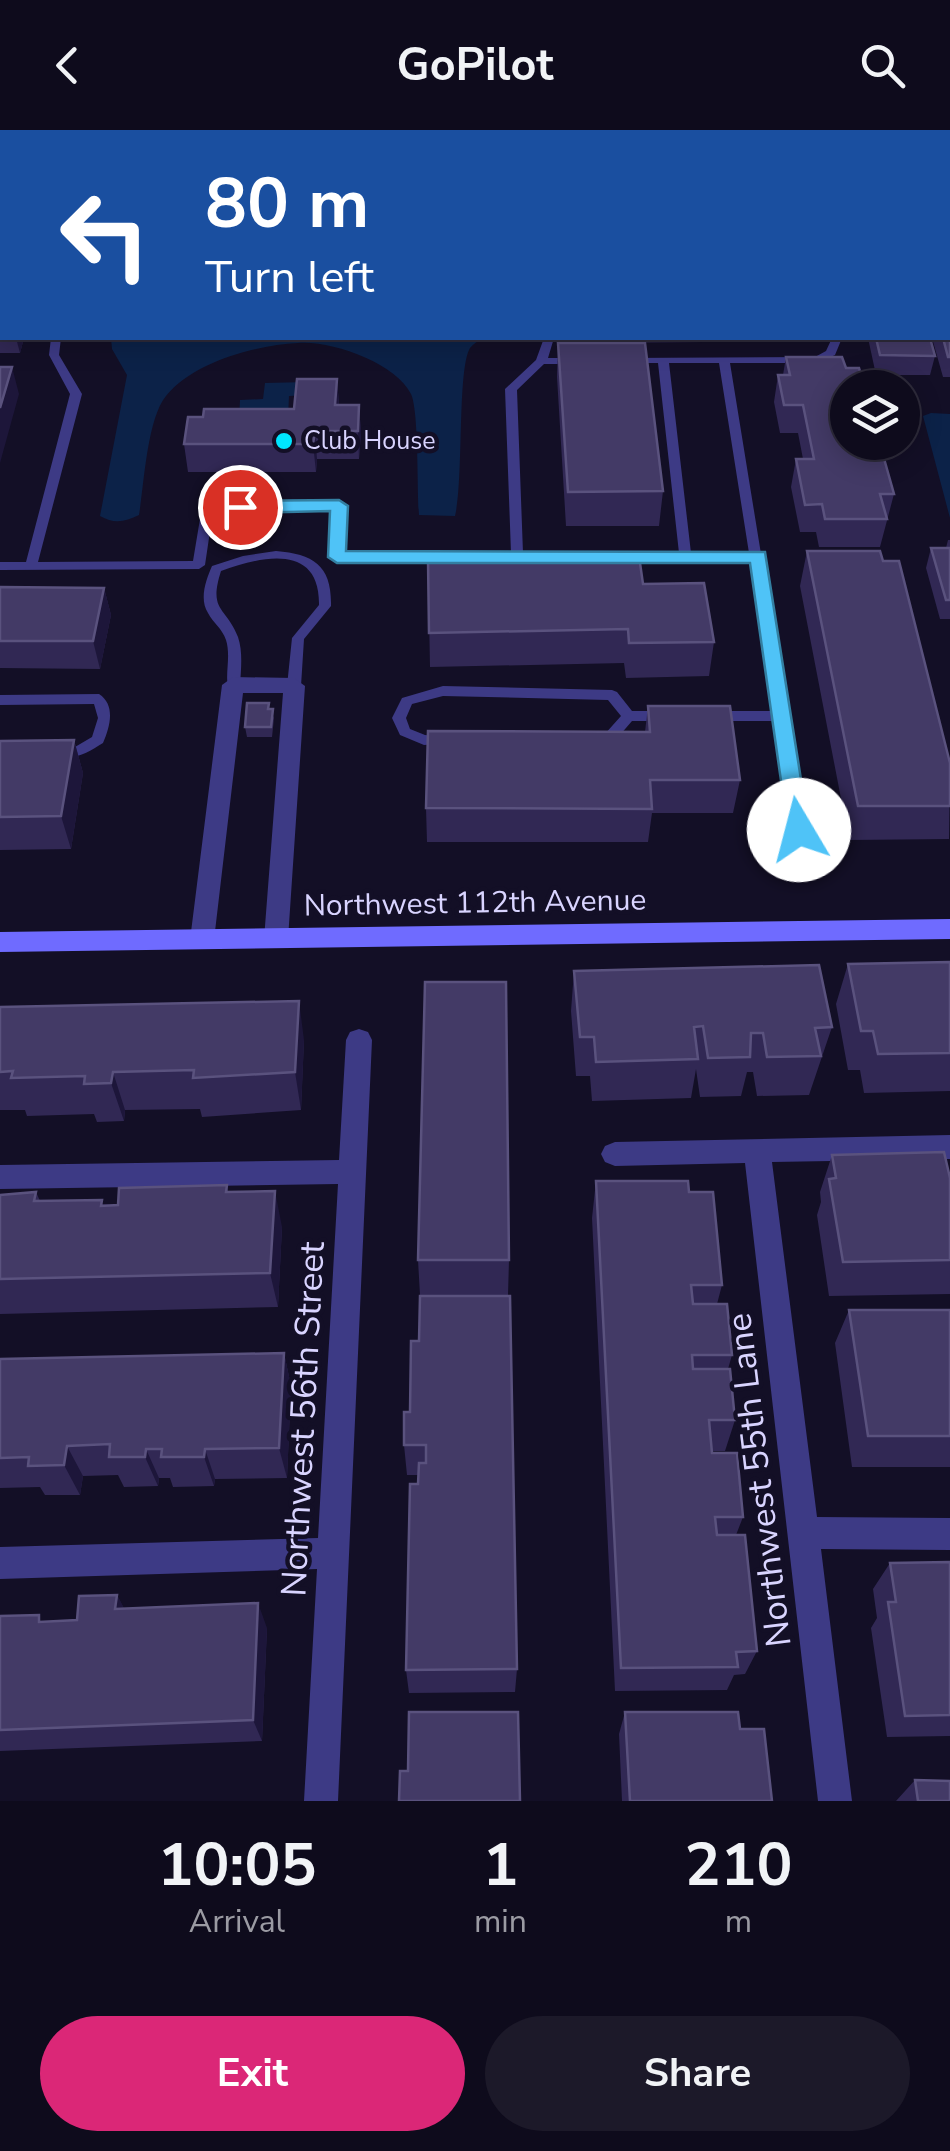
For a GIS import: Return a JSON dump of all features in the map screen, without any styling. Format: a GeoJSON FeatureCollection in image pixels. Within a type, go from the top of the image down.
{"type":"FeatureCollection","features":[{"type":"Feature","properties":{"kind":"street"},"geometry":{"type":"LineString","coordinates":[[202,940],[232,685],[294,686],[276,939]]}},
{"type":"Feature","properties":{"kind":"street","name":"Northwest 112th Avenue"},"geometry":{"type":"LineString","coordinates":[[0,942],[950,928]]}},
{"type":"Feature","properties":{"kind":"street","name":"Northwest 56th Street"},"geometry":{"type":"LineString","coordinates":[[322,1801],[359,1040]]}},
{"type":"Feature","properties":{"kind":"street"},"geometry":{"type":"LineString","coordinates":[[615,1154],[950,1147]]}},
{"type":"Feature","properties":{"kind":"street","name":"Northwest 55th Lane"},"geometry":{"type":"LineString","coordinates":[[757,1151],[835,1801]]}},
{"type":"Feature","properties":{"kind":"street"},"geometry":{"type":"LineString","coordinates":[[0,1177],[352,1172]]}},
{"type":"Feature","properties":{"kind":"street"},"geometry":{"type":"LineString","coordinates":[[803,1534],[950,1534]]}},
{"type":"Feature","properties":{"kind":"street"},"geometry":{"type":"LineString","coordinates":[[0,1562],[334,1553]]}},
{"type":"Feature","properties":{"kind":"lane"},"geometry":{"type":"LineString","coordinates":[[31,566],[76,394],[54,355],[56,340]]}},
{"type":"Feature","properties":{"kind":"lane"},"geometry":{"type":"LineString","coordinates":[[517,555],[512,389],[541,361],[549,340]]}},
{"type":"Feature","properties":{"kind":"lane"},"geometry":{"type":"LineString","coordinates":[[611,360],[817,360],[831,354],[837,340]]}},
{"type":"Feature","properties":{"kind":"lane"},"geometry":{"type":"LineString","coordinates":[[541,361],[594,360]]}},
{"type":"Feature","properties":{"kind":"lane"},"geometry":{"type":"LineString","coordinates":[[663,360],[686,556]]}},
{"type":"Feature","properties":{"kind":"lane"},"geometry":{"type":"LineString","coordinates":[[724,360],[799,830]]}},
{"type":"Feature","properties":{"kind":"lane"},"geometry":{"type":"LineString","coordinates":[[199,566],[208,508],[339,506],[337,557]]}},
{"type":"Feature","properties":{"kind":"lane"},"geometry":{"type":"LineString","coordinates":[[0,566],[216,569],[260,556],[288,556],[312,566],[324,581],[325,606],[298,638],[294,686]]}},
{"type":"Feature","properties":{"kind":"lane"},"geometry":{"type":"LineString","coordinates":[[312,566],[337,557],[758,557]]}},
{"type":"Feature","properties":{"kind":"lane"},"geometry":{"type":"LineString","coordinates":[[216,569],[210,587],[212,610],[229,627],[236,648],[232,685]]}},
{"type":"Feature","properties":{"kind":"lane"},"geometry":{"type":"LineString","coordinates":[[461,740],[424,740],[405,732],[399,718],[407,701],[443,691],[612,695],[628,716]]}},
{"type":"Feature","properties":{"kind":"lane"},"geometry":{"type":"LineString","coordinates":[[0,700],[99,699],[105,718],[98,740],[78,752],[39,752]]}},
{"type":"Feature","properties":{"kind":"lane"},"geometry":{"type":"LineString","coordinates":[[628,716],[686,716]]}},
{"type":"Feature","properties":{"kind":"lane"},"geometry":{"type":"LineString","coordinates":[[590,740],[608,740],[628,716]]}},
{"type":"Feature","properties":{"kind":"lane"},"geometry":{"type":"LineString","coordinates":[[705,716],[782,716]]}},
{"type":"Feature","properties":{"kind":"water"},"geometry":{"type":"Polygon","coordinates":[[[111,340],[480,340],[470,348],[466,360],[455,516],[419,515],[414,403],[403,383],[361,356],[327,345],[298,343],[226,357],[178,384],[166,396],[154,420],[139,515],[120,521],[100,516],[127,375],[111,340]]]}},
{"type":"Feature","properties":{"kind":"water"},"geometry":{"type":"Polygon","coordinates":[[[308,382],[307,395],[289,396],[288,419],[239,420],[240,400],[263,399],[265,383],[308,382]]]}},
{"type":"Feature","properties":{"kind":"water"},"geometry":{"type":"Polygon","coordinates":[[[950,414],[950,518],[923,416],[950,414]]]}},
{"type":"Feature","properties":{"kind":"building"},"geometry":{"type":"Polygon","coordinates":[[[876,340],[931,340],[935,356],[880,355],[876,340]]]}},
{"type":"Feature","properties":{"kind":"building"},"geometry":{"type":"Polygon","coordinates":[[[944,340],[950,340],[948,357],[944,340]]]}},
{"type":"Feature","properties":{"kind":"building"},"geometry":{"type":"Polygon","coordinates":[[[558,343],[645,343],[663,491],[568,492],[558,343]]]}},
{"type":"Feature","properties":{"kind":"building"},"geometry":{"type":"Polygon","coordinates":[[[786,357],[842,357],[846,368],[859,368],[830,370],[830,460],[884,460],[894,494],[880,494],[887,519],[825,519],[822,504],[805,505],[796,459],[814,459],[803,405],[784,405],[778,375],[790,375],[786,357]]]}},
{"type":"Feature","properties":{"kind":"building"},"geometry":{"type":"Polygon","coordinates":[[[0,367],[12,367],[0,408],[0,367]]]}},
{"type":"Feature","properties":{"kind":"building"},"geometry":{"type":"Polygon","coordinates":[[[297,379],[337,379],[335,405],[359,405],[358,431],[315,431],[313,444],[184,444],[188,417],[203,417],[204,409],[294,409],[297,379]]]}},
{"type":"Feature","properties":{"kind":"building"},"geometry":{"type":"Polygon","coordinates":[[[931,548],[950,548],[950,600],[946,600],[931,548]]]}},
{"type":"Feature","properties":{"kind":"building"},"geometry":{"type":"Polygon","coordinates":[[[807,551],[880,551],[883,561],[899,561],[950,763],[950,806],[858,806],[807,551]]]}},
{"type":"Feature","properties":{"kind":"building"},"geometry":{"type":"Polygon","coordinates":[[[639,556],[643,584],[704,583],[714,642],[629,643],[628,629],[429,633],[428,560],[639,556]]]}},
{"type":"Feature","properties":{"kind":"building"},"geometry":{"type":"Polygon","coordinates":[[[0,587],[104,588],[93,641],[0,641],[0,587]]]}},
{"type":"Feature","properties":{"kind":"building"},"geometry":{"type":"Polygon","coordinates":[[[247,703],[269,703],[268,709],[273,709],[271,727],[245,727],[247,703]]]}},
{"type":"Feature","properties":{"kind":"building"},"geometry":{"type":"Polygon","coordinates":[[[648,706],[730,706],[740,780],[650,780],[652,809],[426,808],[428,731],[650,732],[648,706]]]}},
{"type":"Feature","properties":{"kind":"building"},"geometry":{"type":"Polygon","coordinates":[[[74,740],[61,816],[0,817],[0,741],[74,740]]]}},
{"type":"Feature","properties":{"kind":"building"},"geometry":{"type":"Polygon","coordinates":[[[950,962],[950,1053],[878,1054],[873,1031],[861,1031],[848,964],[950,962]]]}},
{"type":"Feature","properties":{"kind":"building"},"geometry":{"type":"Polygon","coordinates":[[[819,965],[832,1027],[815,1028],[821,1056],[767,1057],[763,1033],[751,1033],[750,1057],[708,1058],[703,1026],[694,1027],[698,1059],[596,1062],[594,1037],[580,1037],[574,971],[819,965]]]}},
{"type":"Feature","properties":{"kind":"building"},"geometry":{"type":"Polygon","coordinates":[[[425,982],[506,982],[509,1260],[418,1260],[425,982]]]}},
{"type":"Feature","properties":{"kind":"building"},"geometry":{"type":"Polygon","coordinates":[[[299,1001],[295,1072],[193,1078],[194,1070],[113,1072],[111,1083],[84,1084],[85,1076],[11,1078],[13,1071],[0,1072],[0,1007],[299,1001]]]}},
{"type":"Feature","properties":{"kind":"building"},"geometry":{"type":"Polygon","coordinates":[[[944,1152],[950,1178],[950,1260],[843,1262],[829,1179],[836,1178],[832,1155],[944,1152]]]}},
{"type":"Feature","properties":{"kind":"building"},"geometry":{"type":"Polygon","coordinates":[[[596,1181],[688,1181],[689,1192],[713,1192],[722,1285],[691,1285],[693,1304],[727,1304],[732,1355],[692,1355],[693,1369],[730,1369],[735,1420],[709,1420],[712,1453],[737,1453],[743,1517],[715,1517],[717,1535],[745,1535],[757,1651],[736,1652],[738,1667],[621,1668],[596,1181]]]}},
{"type":"Feature","properties":{"kind":"building"},"geometry":{"type":"Polygon","coordinates":[[[227,1185],[226,1192],[275,1191],[270,1273],[0,1279],[0,1195],[36,1192],[34,1201],[102,1200],[101,1206],[118,1205],[119,1188],[227,1185]]]}},
{"type":"Feature","properties":{"kind":"building"},"geometry":{"type":"Polygon","coordinates":[[[420,1296],[510,1296],[517,1669],[406,1670],[410,1484],[418,1484],[419,1463],[426,1463],[426,1445],[404,1445],[404,1412],[410,1412],[411,1341],[419,1341],[420,1296]]]}},
{"type":"Feature","properties":{"kind":"building"},"geometry":{"type":"Polygon","coordinates":[[[849,1310],[950,1310],[950,1436],[868,1436],[849,1310]]]}},
{"type":"Feature","properties":{"kind":"building"},"geometry":{"type":"Polygon","coordinates":[[[284,1353],[279,1448],[205,1449],[204,1457],[161,1457],[162,1449],[146,1449],[145,1457],[109,1457],[110,1444],[67,1446],[64,1465],[28,1466],[29,1457],[0,1458],[0,1359],[284,1353]]]}},
{"type":"Feature","properties":{"kind":"building"},"geometry":{"type":"Polygon","coordinates":[[[950,1562],[950,1715],[905,1716],[888,1602],[896,1602],[890,1563],[950,1562]]]}},
{"type":"Feature","properties":{"kind":"building"},"geometry":{"type":"Polygon","coordinates":[[[117,1595],[115,1609],[258,1603],[253,1720],[0,1730],[0,1616],[39,1615],[39,1622],[77,1620],[79,1596],[117,1595]]]}},
{"type":"Feature","properties":{"kind":"building"},"geometry":{"type":"Polygon","coordinates":[[[409,1712],[518,1712],[520,1801],[399,1801],[400,1771],[408,1771],[409,1712]]]}},
{"type":"Feature","properties":{"kind":"building"},"geometry":{"type":"Polygon","coordinates":[[[625,1712],[738,1712],[740,1729],[764,1729],[772,1801],[630,1801],[625,1712]]]}},
{"type":"Feature","properties":{"kind":"building"},"geometry":{"type":"Polygon","coordinates":[[[915,1780],[950,1781],[950,1801],[918,1801],[915,1780]]]}},
{"type":"Feature","properties":{"kind":"place","name":"Club House"},"geometry":{"type":"Point","coordinates":[284,441]}},
{"type":"Feature","properties":{"kind":"route"},"geometry":{"type":"LineString","coordinates":[[240,507],[339,506],[337,557],[758,557],[799,830]]}}]}
